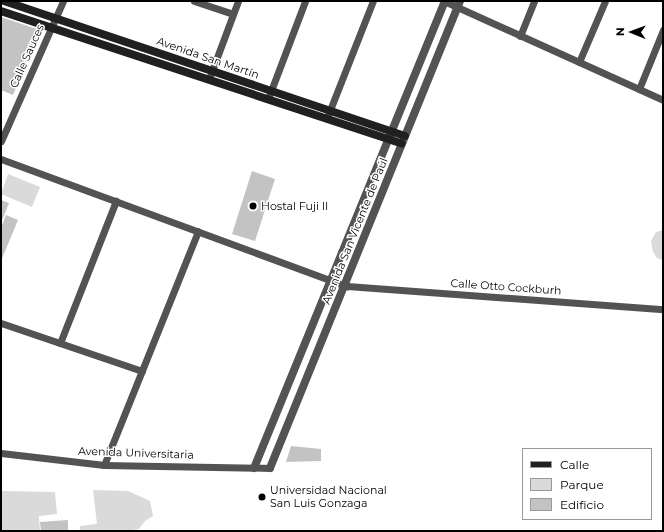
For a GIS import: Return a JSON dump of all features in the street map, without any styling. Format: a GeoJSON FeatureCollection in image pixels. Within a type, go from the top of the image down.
{"type":"FeatureCollection","features":[{"type":"Feature","properties":{"kind":"main road","name":"Avenida San Martín"},"geometry":{"type":"LineString","coordinates":[[4,1],[405,136]]}},
{"type":"Feature","properties":{"kind":"main road","name":"Avenida San Martín"},"geometry":{"type":"LineString","coordinates":[[1,11],[402,144]]}},
{"type":"Feature","properties":{"kind":"street","name":"Calle Sauces"},"geometry":{"type":"LineString","coordinates":[[1,141],[63,1]]}},
{"type":"Feature","properties":{"kind":"street"},"geometry":{"type":"LineString","coordinates":[[194,1],[233,14]]}},
{"type":"Feature","properties":{"kind":"street"},"geometry":{"type":"LineString","coordinates":[[208,80],[238,1]]}},
{"type":"Feature","properties":{"kind":"street"},"geometry":{"type":"LineString","coordinates":[[267,100],[305,1]]}},
{"type":"Feature","properties":{"kind":"street"},"geometry":{"type":"LineString","coordinates":[[326,119],[373,1]]}},
{"type":"Feature","properties":{"kind":"street"},"geometry":{"type":"LineString","coordinates":[[445,1],[459,4],[520,36],[663,100]]}},
{"type":"Feature","properties":{"kind":"street","name":"Avenida San Vicente de Paúl"},"geometry":{"type":"LineString","coordinates":[[254,468],[445,1]]}},
{"type":"Feature","properties":{"kind":"street"},"geometry":{"type":"LineString","coordinates":[[520,36],[534,1]]}},
{"type":"Feature","properties":{"kind":"street"},"geometry":{"type":"LineString","coordinates":[[579,62],[605,1]]}},
{"type":"Feature","properties":{"kind":"street","name":"Avenida San Vicente de Paúl"},"geometry":{"type":"LineString","coordinates":[[270,468],[459,4]]}},
{"type":"Feature","properties":{"kind":"street"},"geometry":{"type":"LineString","coordinates":[[639,89],[663,30]]}},
{"type":"Feature","properties":{"kind":"street","name":"Calle Otto Cockburh"},"geometry":{"type":"LineString","coordinates":[[1,159],[198,231],[285,265],[347,286],[663,309]]}},
{"type":"Feature","properties":{"kind":"street"},"geometry":{"type":"LineString","coordinates":[[60,343],[116,201]]}},
{"type":"Feature","properties":{"kind":"street"},"geometry":{"type":"LineString","coordinates":[[104,465],[198,231]]}},
{"type":"Feature","properties":{"kind":"street"},"geometry":{"type":"LineString","coordinates":[[1,323],[142,371]]}},
{"type":"Feature","properties":{"kind":"street","name":"Avenida Universitaria"},"geometry":{"type":"LineString","coordinates":[[1,453],[104,465],[270,468]]}},
{"type":"Feature","properties":{"kind":"green space"},"geometry":{"type":"Polygon","coordinates":[[[8,174],[40,187],[32,207],[1,194],[8,174]]]}},
{"type":"Feature","properties":{"kind":"green space"},"geometry":{"type":"Polygon","coordinates":[[[663,230],[662,260],[657,258],[653,252],[651,241],[656,232],[663,230]]]}},
{"type":"Feature","properties":{"kind":"green space"},"geometry":{"type":"Polygon","coordinates":[[[93,490],[128,491],[150,501],[153,516],[145,521],[139,529],[126,531],[80,531],[80,526],[97,524],[93,490]]]}},
{"type":"Feature","properties":{"kind":"green space"},"geometry":{"type":"Polygon","coordinates":[[[1,491],[55,492],[57,514],[39,516],[40,531],[1,531],[1,491]]]}},
{"type":"Feature","properties":{"kind":"building"},"geometry":{"type":"Polygon","coordinates":[[[1,17],[40,30],[13,95],[1,90],[1,17]]]}},
{"type":"Feature","properties":{"kind":"building","name":"Hostal Fuji II"},"geometry":{"type":"Polygon","coordinates":[[[252,171],[275,179],[255,241],[232,234],[252,171]]]}},
{"type":"Feature","properties":{"kind":"building"},"geometry":{"type":"Polygon","coordinates":[[[1,200],[9,203],[1,223],[1,200]]]}},
{"type":"Feature","properties":{"kind":"building"},"geometry":{"type":"Polygon","coordinates":[[[6,215],[18,220],[1,261],[1,228],[6,215]]]}},
{"type":"Feature","properties":{"kind":"building"},"geometry":{"type":"Polygon","coordinates":[[[291,446],[321,449],[321,461],[286,462],[291,446]]]}},
{"type":"Feature","properties":{"kind":"building"},"geometry":{"type":"Polygon","coordinates":[[[68,520],[68,531],[41,531],[40,522],[68,520]]]}},
{"type":"Feature","properties":{"kind":"place","name":"Hostal Fuji II"},"geometry":{"type":"Point","coordinates":[253,206]}},
{"type":"Feature","properties":{"kind":"place","name":"Universidad Nacional San Luis Gonzaga"},"geometry":{"type":"Point","coordinates":[262,497]}}]}
